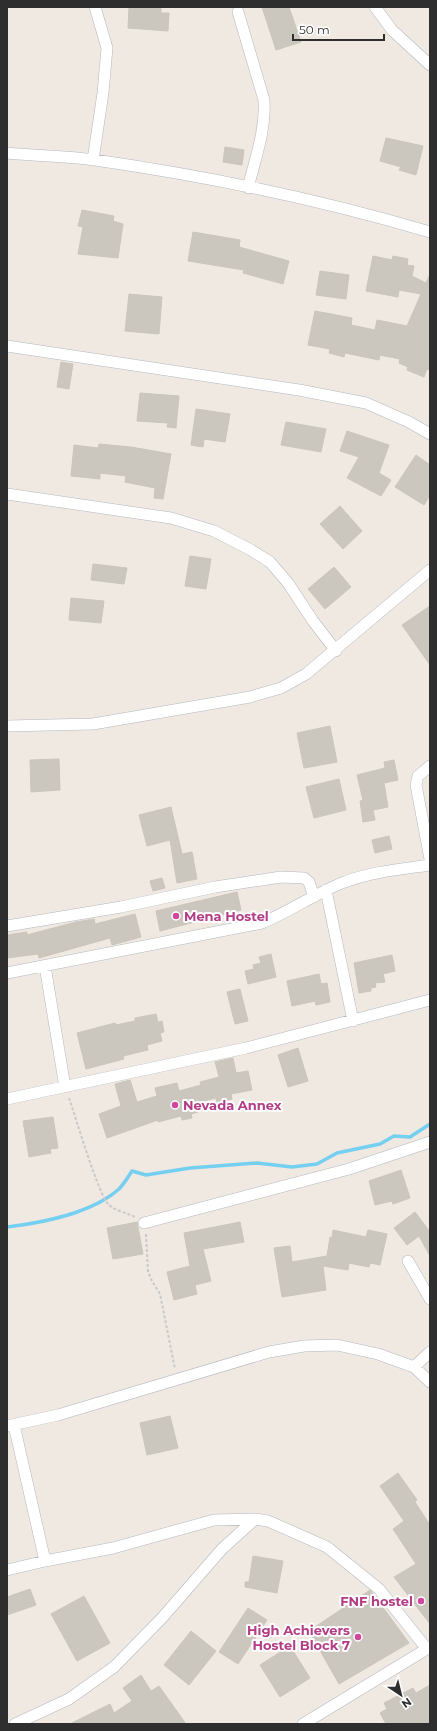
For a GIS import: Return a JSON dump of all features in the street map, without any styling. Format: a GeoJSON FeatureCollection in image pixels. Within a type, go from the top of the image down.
{"type":"FeatureCollection","features":[{"type":"Feature","properties":{"kind":"street"},"geometry":{"type":"LineString","coordinates":[[94,160],[103,93],[107,48],[95,7]]}},
{"type":"Feature","properties":{"kind":"street"},"geometry":{"type":"LineString","coordinates":[[375,7],[392,30],[430,65]]}},
{"type":"Feature","properties":{"kind":"street"},"geometry":{"type":"LineString","coordinates":[[238,12],[264,100],[265,111],[264,127],[248,188]]}},
{"type":"Feature","properties":{"kind":"street"},"geometry":{"type":"LineString","coordinates":[[7,154],[94,160],[248,188],[328,205],[430,232]]}},
{"type":"Feature","properties":{"kind":"street"},"geometry":{"type":"LineString","coordinates":[[7,346],[299,390],[366,402],[409,422],[430,434]]}},
{"type":"Feature","properties":{"kind":"street"},"geometry":{"type":"LineString","coordinates":[[7,494],[171,518],[214,531],[251,550],[270,562],[288,583],[313,622],[336,651]]}},
{"type":"Feature","properties":{"kind":"street"},"geometry":{"type":"LineString","coordinates":[[7,726],[93,724],[250,698],[281,688],[306,674],[336,651],[430,570]]}},
{"type":"Feature","properties":{"kind":"street"},"geometry":{"type":"LineString","coordinates":[[430,766],[418,776],[416,785],[430,859]]}},
{"type":"Feature","properties":{"kind":"street"},"geometry":{"type":"LineString","coordinates":[[7,973],[262,923],[283,914],[326,890],[359,878],[430,865]]}},
{"type":"Feature","properties":{"kind":"street"},"geometry":{"type":"LineString","coordinates":[[7,926],[121,906],[215,886],[281,877],[304,878],[309,882],[314,897]]}},
{"type":"Feature","properties":{"kind":"street"},"geometry":{"type":"LineString","coordinates":[[326,890],[353,1021]]}},
{"type":"Feature","properties":{"kind":"street"},"geometry":{"type":"LineString","coordinates":[[45,966],[65,1087]]}},
{"type":"Feature","properties":{"kind":"street"},"geometry":{"type":"LineString","coordinates":[[7,1099],[246,1048],[430,1000]]}},
{"type":"Feature","properties":{"kind":"street"},"geometry":{"type":"LineString","coordinates":[[144,1223],[349,1169],[430,1142]]}},
{"type":"Feature","properties":{"kind":"street"},"geometry":{"type":"LineString","coordinates":[[408,1262],[430,1299]]}},
{"type":"Feature","properties":{"kind":"street"},"geometry":{"type":"LineString","coordinates":[[44,1561],[10,1426],[58,1415],[269,1352],[304,1346],[337,1345],[378,1354],[414,1367],[430,1382]]}},
{"type":"Feature","properties":{"kind":"street"},"geometry":{"type":"LineString","coordinates":[[414,1367],[430,1352]]}},
{"type":"Feature","properties":{"kind":"street"},"geometry":{"type":"LineString","coordinates":[[15,1724],[69,1699],[114,1667],[162,1618],[222,1549],[255,1519]]}},
{"type":"Feature","properties":{"kind":"street"},"geometry":{"type":"LineString","coordinates":[[7,1570],[44,1561],[113,1548],[214,1520],[255,1519],[268,1521],[327,1547],[379,1589],[428,1648],[303,1724]]}},
{"type":"Feature","properties":{"kind":"path"},"geometry":{"type":"LineString","coordinates":[[65,1087],[102,1195],[114,1208],[140,1219],[144,1223],[147,1240],[148,1272],[160,1294],[177,1380]]}},
{"type":"Feature","properties":{"kind":"building"},"geometry":{"type":"Polygon","coordinates":[[[129,7],[161,7],[161,13],[169,13],[168,31],[128,28],[129,7]]]}},
{"type":"Feature","properties":{"kind":"building"},"geometry":{"type":"Polygon","coordinates":[[[262,7],[289,7],[301,42],[276,50],[262,7]]]}},
{"type":"Feature","properties":{"kind":"building"},"geometry":{"type":"Polygon","coordinates":[[[386,138],[423,146],[416,175],[399,170],[401,167],[380,161],[386,138]]]}},
{"type":"Feature","properties":{"kind":"building"},"geometry":{"type":"Polygon","coordinates":[[[225,147],[244,150],[242,165],[223,162],[225,147]]]}},
{"type":"Feature","properties":{"kind":"building"},"geometry":{"type":"Polygon","coordinates":[[[82,210],[114,216],[113,221],[123,224],[118,258],[78,254],[83,227],[78,226],[82,210]]]}},
{"type":"Feature","properties":{"kind":"building"},"geometry":{"type":"Polygon","coordinates":[[[193,232],[240,240],[239,247],[289,261],[283,284],[243,273],[244,270],[188,261],[193,232]]]}},
{"type":"Feature","properties":{"kind":"building"},"geometry":{"type":"Polygon","coordinates":[[[373,256],[392,260],[393,256],[408,259],[407,265],[414,266],[412,276],[426,283],[430,274],[430,370],[427,369],[424,377],[407,370],[408,367],[399,363],[400,359],[380,355],[379,360],[345,353],[344,357],[329,353],[330,349],[308,345],[315,311],[352,318],[351,325],[375,330],[377,320],[407,326],[421,294],[399,290],[398,297],[366,291],[373,256]]]}},
{"type":"Feature","properties":{"kind":"building"},"geometry":{"type":"Polygon","coordinates":[[[320,271],[349,275],[346,299],[316,295],[320,271]]]}},
{"type":"Feature","properties":{"kind":"building"},"geometry":{"type":"Polygon","coordinates":[[[129,294],[162,297],[159,334],[125,331],[129,294]]]}},
{"type":"Feature","properties":{"kind":"building"},"geometry":{"type":"Polygon","coordinates":[[[61,362],[73,364],[69,389],[57,387],[61,362]]]}},
{"type":"Feature","properties":{"kind":"building"},"geometry":{"type":"Polygon","coordinates":[[[140,393],[179,396],[176,428],[167,427],[168,423],[137,421],[140,393]]]}},
{"type":"Feature","properties":{"kind":"building"},"geometry":{"type":"Polygon","coordinates":[[[196,409],[230,414],[225,442],[204,439],[203,447],[191,445],[196,409]]]}},
{"type":"Feature","properties":{"kind":"building"},"geometry":{"type":"Polygon","coordinates":[[[286,422],[326,429],[321,452],[281,445],[286,422]]]}},
{"type":"Feature","properties":{"kind":"building"},"geometry":{"type":"Polygon","coordinates":[[[347,431],[389,445],[379,473],[391,480],[381,496],[347,478],[359,457],[340,451],[347,431]]]}},
{"type":"Feature","properties":{"kind":"building"},"geometry":{"type":"Polygon","coordinates":[[[99,444],[131,447],[171,454],[163,499],[154,498],[155,488],[125,482],[126,476],[100,473],[100,479],[71,476],[74,445],[98,448],[99,444]]]}},
{"type":"Feature","properties":{"kind":"building"},"geometry":{"type":"Polygon","coordinates":[[[416,455],[430,465],[430,495],[424,505],[395,487],[416,455]]]}},
{"type":"Feature","properties":{"kind":"building"},"geometry":{"type":"Polygon","coordinates":[[[340,506],[362,531],[343,549],[320,524],[340,506]]]}},
{"type":"Feature","properties":{"kind":"building"},"geometry":{"type":"Polygon","coordinates":[[[190,556],[211,559],[206,589],[185,586],[190,556]]]}},
{"type":"Feature","properties":{"kind":"building"},"geometry":{"type":"Polygon","coordinates":[[[93,564],[127,568],[124,584],[91,580],[93,564]]]}},
{"type":"Feature","properties":{"kind":"building"},"geometry":{"type":"Polygon","coordinates":[[[334,567],[351,587],[325,609],[308,589],[334,567]]]}},
{"type":"Feature","properties":{"kind":"building"},"geometry":{"type":"Polygon","coordinates":[[[71,598],[104,601],[101,623],[69,620],[71,598]]]}},
{"type":"Feature","properties":{"kind":"building"},"geometry":{"type":"Polygon","coordinates":[[[430,606],[430,665],[402,625],[430,606]]]}},
{"type":"Feature","properties":{"kind":"building"},"geometry":{"type":"Polygon","coordinates":[[[330,726],[337,762],[304,768],[297,733],[330,726]]]}},
{"type":"Feature","properties":{"kind":"building"},"geometry":{"type":"Polygon","coordinates":[[[59,759],[60,790],[31,792],[30,760],[59,759]]]}},
{"type":"Feature","properties":{"kind":"building"},"geometry":{"type":"Polygon","coordinates":[[[394,760],[398,780],[384,783],[388,807],[373,810],[375,820],[363,822],[360,801],[363,800],[357,775],[385,768],[384,762],[394,760]]]}},
{"type":"Feature","properties":{"kind":"building"},"geometry":{"type":"Polygon","coordinates":[[[339,779],[346,810],[314,818],[306,787],[339,779]]]}},
{"type":"Feature","properties":{"kind":"building"},"geometry":{"type":"Polygon","coordinates":[[[171,807],[182,854],[192,852],[197,879],[177,883],[170,840],[147,846],[139,815],[171,807]]]}},
{"type":"Feature","properties":{"kind":"building"},"geometry":{"type":"Polygon","coordinates":[[[389,836],[392,849],[375,853],[372,840],[389,836]]]}},
{"type":"Feature","properties":{"kind":"building"},"geometry":{"type":"Polygon","coordinates":[[[162,878],[165,888],[153,891],[150,881],[162,878]]]}},
{"type":"Feature","properties":{"kind":"building"},"geometry":{"type":"Polygon","coordinates":[[[237,892],[241,910],[160,931],[156,911],[237,892]]]}},
{"type":"Feature","properties":{"kind":"building"},"geometry":{"type":"Polygon","coordinates":[[[135,914],[141,937],[112,945],[110,938],[39,958],[38,954],[7,958],[7,935],[27,932],[27,935],[76,922],[94,919],[95,924],[135,914]]]}},
{"type":"Feature","properties":{"kind":"building"},"geometry":{"type":"Polygon","coordinates":[[[271,954],[276,977],[248,984],[245,971],[254,969],[253,965],[261,963],[259,957],[271,954]]]}},
{"type":"Feature","properties":{"kind":"building"},"geometry":{"type":"Polygon","coordinates":[[[392,955],[395,971],[383,974],[385,982],[375,983],[376,987],[371,988],[371,991],[359,993],[354,963],[392,955]]]}},
{"type":"Feature","properties":{"kind":"building"},"geometry":{"type":"Polygon","coordinates":[[[319,974],[321,984],[327,983],[330,1002],[316,1005],[315,1001],[292,1006],[287,981],[319,974]]]}},
{"type":"Feature","properties":{"kind":"building"},"geometry":{"type":"Polygon","coordinates":[[[240,989],[248,1021],[235,1024],[227,992],[240,989]]]}},
{"type":"Feature","properties":{"kind":"building"},"geometry":{"type":"Polygon","coordinates":[[[156,1014],[158,1022],[162,1021],[164,1032],[160,1033],[162,1041],[147,1045],[148,1050],[123,1056],[124,1059],[86,1069],[77,1033],[115,1023],[116,1025],[135,1021],[135,1018],[156,1014]]]}},
{"type":"Feature","properties":{"kind":"building"},"geometry":{"type":"Polygon","coordinates":[[[298,1048],[308,1081],[288,1087],[278,1055],[298,1048]]]}},
{"type":"Feature","properties":{"kind":"building"},"geometry":{"type":"Polygon","coordinates":[[[233,1058],[236,1073],[248,1071],[252,1090],[231,1094],[232,1099],[217,1102],[216,1098],[196,1103],[198,1112],[191,1114],[192,1118],[182,1120],[181,1116],[158,1122],[158,1120],[107,1138],[99,1114],[121,1106],[115,1084],[130,1080],[137,1102],[157,1096],[155,1088],[177,1083],[179,1091],[201,1085],[200,1082],[219,1077],[215,1062],[233,1058]]]}},
{"type":"Feature","properties":{"kind":"building"},"geometry":{"type":"Polygon","coordinates":[[[53,1117],[58,1148],[50,1149],[51,1153],[29,1157],[23,1121],[53,1117]]]}},
{"type":"Feature","properties":{"kind":"building"},"geometry":{"type":"Polygon","coordinates":[[[401,1170],[410,1198],[393,1204],[392,1201],[375,1205],[369,1181],[401,1170]]]}},
{"type":"Feature","properties":{"kind":"building"},"geometry":{"type":"Polygon","coordinates":[[[415,1212],[430,1232],[430,1256],[419,1236],[407,1245],[394,1228],[415,1212]]]}},
{"type":"Feature","properties":{"kind":"building"},"geometry":{"type":"Polygon","coordinates":[[[137,1222],[143,1254],[113,1259],[107,1228],[137,1222]]]}},
{"type":"Feature","properties":{"kind":"building"},"geometry":{"type":"Polygon","coordinates":[[[240,1222],[244,1242],[203,1249],[211,1281],[195,1285],[197,1294],[174,1300],[167,1272],[190,1266],[184,1233],[240,1222]]]}},
{"type":"Feature","properties":{"kind":"building"},"geometry":{"type":"Polygon","coordinates":[[[333,1230],[366,1237],[368,1230],[387,1234],[380,1265],[370,1263],[369,1267],[349,1263],[348,1270],[323,1266],[326,1290],[282,1297],[274,1248],[290,1246],[292,1262],[327,1256],[330,1237],[332,1238],[333,1230]]]}},
{"type":"Feature","properties":{"kind":"building"},"geometry":{"type":"Polygon","coordinates":[[[170,1416],[178,1448],[147,1455],[140,1423],[170,1416]]]}},
{"type":"Feature","properties":{"kind":"building"},"geometry":{"type":"Polygon","coordinates":[[[398,1473],[417,1500],[415,1502],[430,1525],[430,1624],[394,1577],[416,1564],[393,1529],[404,1521],[380,1486],[398,1473]]]}},
{"type":"Feature","properties":{"kind":"building"},"geometry":{"type":"Polygon","coordinates":[[[253,1556],[283,1561],[277,1593],[245,1587],[245,1582],[249,1582],[253,1556]]]}},
{"type":"Feature","properties":{"kind":"building"},"geometry":{"type":"Polygon","coordinates":[[[30,1589],[36,1605],[7,1615],[7,1597],[30,1589]]]}},
{"type":"Feature","properties":{"kind":"building","name":"High Achievers Hostel Block 7"},"geometry":{"type":"Polygon","coordinates":[[[370,1590],[409,1643],[339,1684],[309,1631],[370,1590]]]}},
{"type":"Feature","properties":{"kind":"building"},"geometry":{"type":"Polygon","coordinates":[[[84,1596],[110,1643],[77,1661],[51,1614],[84,1596]]]}},
{"type":"Feature","properties":{"kind":"building"},"geometry":{"type":"Polygon","coordinates":[[[248,1608],[267,1620],[238,1664],[219,1652],[248,1608]]]}},
{"type":"Feature","properties":{"kind":"building"},"geometry":{"type":"Polygon","coordinates":[[[191,1631],[216,1651],[189,1685],[164,1665],[191,1631]]]}},
{"type":"Feature","properties":{"kind":"building"},"geometry":{"type":"Polygon","coordinates":[[[290,1646],[310,1678],[280,1697],[260,1665],[290,1646]]]}},
{"type":"Feature","properties":{"kind":"building"},"geometry":{"type":"Polygon","coordinates":[[[141,1675],[151,1691],[159,1686],[186,1724],[70,1724],[110,1704],[114,1713],[132,1701],[123,1688],[141,1675]]]}},
{"type":"Feature","properties":{"kind":"building"},"geometry":{"type":"Polygon","coordinates":[[[430,1685],[430,1724],[386,1724],[380,1713],[387,1709],[384,1703],[413,1688],[416,1693],[430,1685]]]}},
{"type":"Feature","properties":{"kind":"waterway"},"geometry":{"type":"LineString","coordinates":[[7,1227],[51,1220],[81,1211],[108,1197],[119,1189],[132,1171],[146,1175],[190,1168],[257,1163],[292,1167],[317,1164],[337,1153],[380,1144],[394,1136],[410,1137],[430,1124]]}},
{"type":"Feature","properties":{"kind":"place","name":"Mena Hostel"},"geometry":{"type":"Point","coordinates":[176,916]}},
{"type":"Feature","properties":{"kind":"place","name":"Nevada Annex"},"geometry":{"type":"Point","coordinates":[175,1105]}},
{"type":"Feature","properties":{"kind":"place","name":"FNF hostel"},"geometry":{"type":"Point","coordinates":[421,1601]}},
{"type":"Feature","properties":{"kind":"place","name":"High Achievers Hostel Block 7"},"geometry":{"type":"Point","coordinates":[358,1637]}}]}
